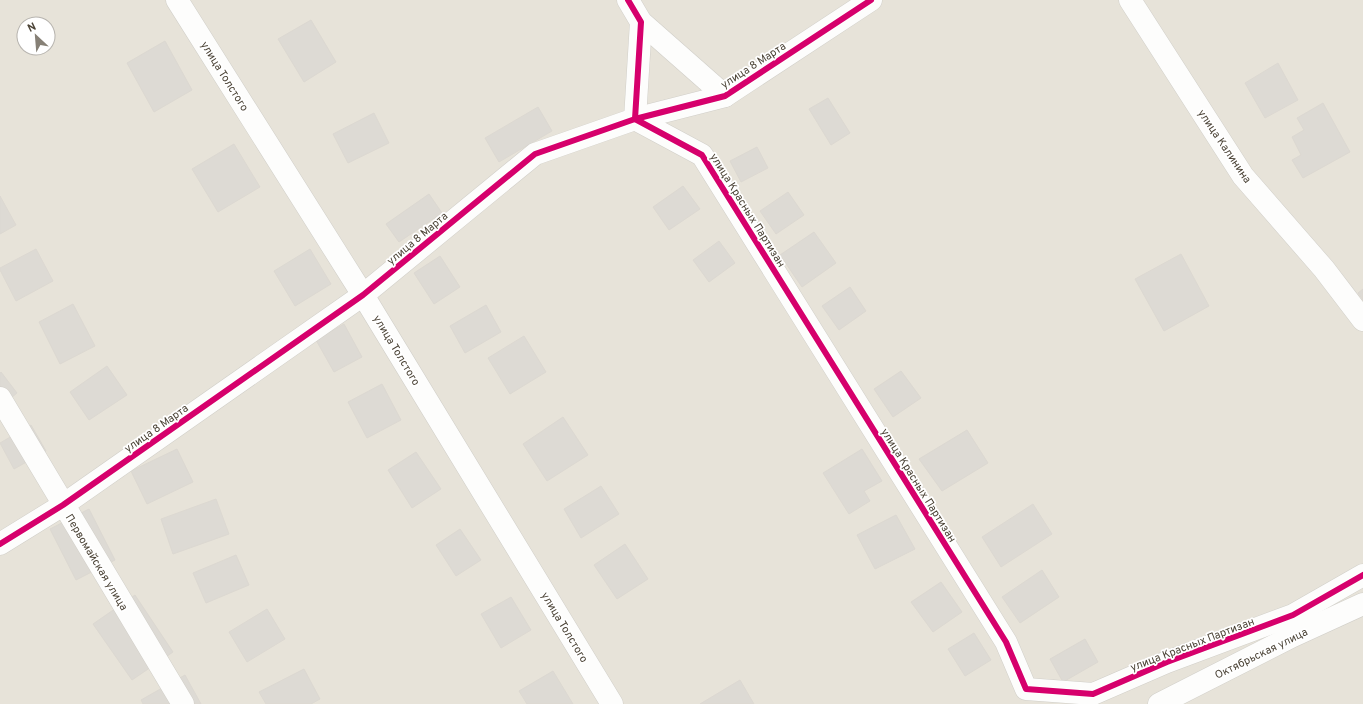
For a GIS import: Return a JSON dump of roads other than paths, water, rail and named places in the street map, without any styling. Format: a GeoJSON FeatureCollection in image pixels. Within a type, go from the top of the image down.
{"type":"FeatureCollection","features":[{"type":"Feature","properties":{"kind":"street","name":"улица Толстого"},"geometry":{"type":"LineString","coordinates":[[177,0],[363,295],[612,704]]}},
{"type":"Feature","properties":{"kind":"street"},"geometry":{"type":"LineString","coordinates":[[628,0],[641,22],[725,96]]}},
{"type":"Feature","properties":{"kind":"street","name":"улица 8 Марта"},"geometry":{"type":"LineString","coordinates":[[0,544],[63,505],[363,295],[535,154],[635,119],[725,96],[871,0]]}},
{"type":"Feature","properties":{"kind":"street","name":"улица Калинина"},"geometry":{"type":"LineString","coordinates":[[1130,0],[1243,176],[1324,269],[1363,320]]}},
{"type":"Feature","properties":{"kind":"street"},"geometry":{"type":"LineString","coordinates":[[635,119],[641,22]]}},
{"type":"Feature","properties":{"kind":"street","name":"улица Красных Партизан"},"geometry":{"type":"LineString","coordinates":[[635,119],[702,156],[1006,642],[1026,689],[1093,694],[1167,662],[1293,615],[1363,575]]}},
{"type":"Feature","properties":{"kind":"street","name":"Первомайская улица"},"geometry":{"type":"LineString","coordinates":[[0,398],[183,704]]}},
{"type":"Feature","properties":{"kind":"street","name":"Октябрьская улица"},"geometry":{"type":"LineString","coordinates":[[1159,704],[1293,636],[1363,604]]}}]}
